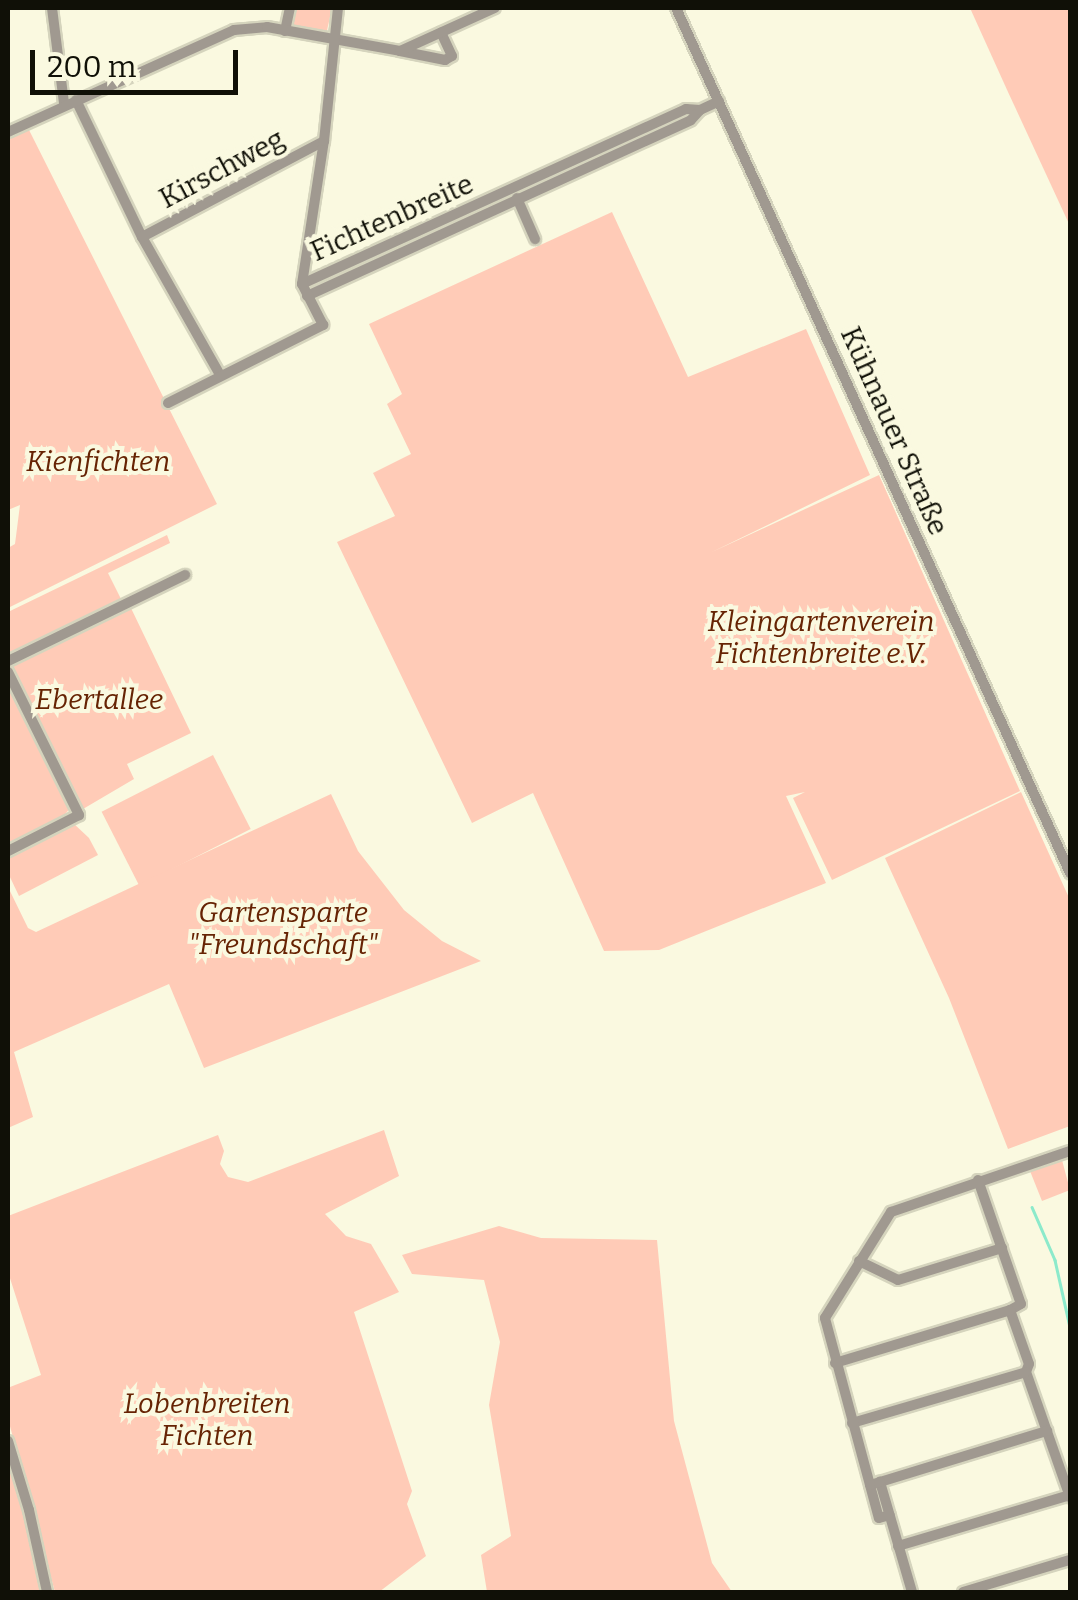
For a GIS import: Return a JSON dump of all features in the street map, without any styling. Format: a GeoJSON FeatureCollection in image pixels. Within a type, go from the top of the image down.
{"type":"FeatureCollection","features":[{"type":"Feature","properties":{"kind":"street"},"geometry":{"type":"LineString","coordinates":[[52,8],[70,102],[220,374]]}},
{"type":"Feature","properties":{"kind":"street"},"geometry":{"type":"LineString","coordinates":[[285,31],[290,8]]}},
{"type":"Feature","properties":{"kind":"street"},"geometry":{"type":"LineString","coordinates":[[304,290],[338,8]]}},
{"type":"Feature","properties":{"kind":"street"},"geometry":{"type":"LineString","coordinates":[[400,51],[495,8]]}},
{"type":"Feature","properties":{"kind":"street","name":"Kühnauer Straße"},"geometry":{"type":"LineString","coordinates":[[676,8],[1070,873]]}},
{"type":"Feature","properties":{"kind":"street"},"geometry":{"type":"LineString","coordinates":[[8,132],[219,34],[250,26],[445,60],[452,56],[441,32]]}},
{"type":"Feature","properties":{"kind":"street","name":"Fichtenbreite"},"geometry":{"type":"LineString","coordinates":[[304,290],[518,201],[692,120],[700,110],[720,101]]}},
{"type":"Feature","properties":{"kind":"street","name":"Fichtenbreite"},"geometry":{"type":"LineString","coordinates":[[304,290],[512,188],[686,109],[700,110]]}},
{"type":"Feature","properties":{"kind":"street","name":"Kirschweg"},"geometry":{"type":"LineString","coordinates":[[142,237],[324,141]]}},
{"type":"Feature","properties":{"kind":"street","name":"Fichtenbreite"},"geometry":{"type":"LineString","coordinates":[[512,188],[535,239]]}},
{"type":"Feature","properties":{"kind":"street","name":"Fichtenbreite"},"geometry":{"type":"LineString","coordinates":[[168,403],[324,326],[304,290]]}},
{"type":"Feature","properties":{"kind":"street"},"geometry":{"type":"LineString","coordinates":[[8,662],[185,575]]}},
{"type":"Feature","properties":{"kind":"street"},"geometry":{"type":"LineString","coordinates":[[8,672],[79,815],[8,851]]}},
{"type":"Feature","properties":{"kind":"street"},"geometry":{"type":"LineString","coordinates":[[912,1592],[890,1515],[852,1423],[825,1318],[891,1212],[1070,1151]]}},
{"type":"Feature","properties":{"kind":"street"},"geometry":{"type":"LineString","coordinates":[[835,1362],[1021,1304],[978,1180]]}},
{"type":"Feature","properties":{"kind":"street"},"geometry":{"type":"LineString","coordinates":[[859,1260],[898,1280],[1002,1248]]}},
{"type":"Feature","properties":{"kind":"street"},"geometry":{"type":"LineString","coordinates":[[898,1546],[1070,1496],[1026,1372],[1029,1364],[1010,1310]]}},
{"type":"Feature","properties":{"kind":"street"},"geometry":{"type":"LineString","coordinates":[[852,1423],[1026,1372]]}},
{"type":"Feature","properties":{"kind":"street"},"geometry":{"type":"LineString","coordinates":[[875,1484],[1047,1431]]}},
{"type":"Feature","properties":{"kind":"street"},"geometry":{"type":"LineString","coordinates":[[8,1441],[47,1592]]}},
{"type":"Feature","properties":{"kind":"street"},"geometry":{"type":"LineString","coordinates":[[963,1592],[1070,1560]]}},
{"type":"Feature","properties":{"kind":"green space"},"geometry":{"type":"Polygon","coordinates":[[[292,8],[332,8],[326,35],[288,27],[292,8]]]}},
{"type":"Feature","properties":{"kind":"green space"},"geometry":{"type":"Polygon","coordinates":[[[970,8],[1070,8],[1070,226],[1008,92],[970,8]]]}},
{"type":"Feature","properties":{"kind":"green space","name":"Kienfichten"},"geometry":{"type":"Polygon","coordinates":[[[28,128],[217,504],[8,608],[8,548],[15,544],[20,505],[8,510],[8,138],[28,128]]]}},
{"type":"Feature","properties":{"kind":"green space","name":"Kleingartenverein Fichtenbreite e.V."},"geometry":{"type":"Polygon","coordinates":[[[612,212],[688,377],[806,329],[870,475],[712,552],[879,475],[1020,791],[832,880],[793,798],[805,792],[786,796],[826,883],[659,950],[604,951],[533,793],[472,823],[337,542],[395,516],[373,473],[411,454],[387,404],[402,394],[369,324],[612,212]]]}},
{"type":"Feature","properties":{"kind":"green space"},"geometry":{"type":"Polygon","coordinates":[[[167,535],[170,543],[108,573],[122,601],[8,657],[8,612],[167,535]]]}},
{"type":"Feature","properties":{"kind":"green space","name":"Ebertallee"},"geometry":{"type":"Polygon","coordinates":[[[130,606],[191,733],[127,764],[134,779],[83,809],[77,805],[11,666],[130,606]]]}},
{"type":"Feature","properties":{"kind":"green space"},"geometry":{"type":"Polygon","coordinates":[[[8,678],[71,807],[62,818],[8,845],[8,678]]]}},
{"type":"Feature","properties":{"kind":"green space","name":"Ebertallee"},"geometry":{"type":"Polygon","coordinates":[[[213,755],[251,829],[139,886],[102,812],[213,755]]]}},
{"type":"Feature","properties":{"kind":"green space"},"geometry":{"type":"Polygon","coordinates":[[[1021,792],[1070,900],[1070,1126],[1008,1149],[949,998],[885,858],[1021,792]]]}},
{"type":"Feature","properties":{"kind":"green space","name":"Gartensparte \"Freundschaft\""},"geometry":{"type":"Polygon","coordinates":[[[331,794],[358,851],[404,910],[442,941],[481,961],[204,1068],[169,984],[14,1052],[33,1117],[8,1128],[8,887],[28,928],[36,932],[331,794]]]}},
{"type":"Feature","properties":{"kind":"green space"},"geometry":{"type":"Polygon","coordinates":[[[72,822],[89,838],[98,855],[19,896],[8,873],[8,854],[72,822]]]}},
{"type":"Feature","properties":{"kind":"green space","name":"Lobenbreiten Fichten"},"geometry":{"type":"Polygon","coordinates":[[[384,1130],[399,1176],[325,1214],[346,1236],[371,1244],[399,1292],[354,1312],[412,1491],[407,1504],[426,1556],[379,1592],[55,1592],[8,1419],[8,1382],[10,1387],[41,1375],[8,1272],[8,1216],[218,1135],[224,1151],[220,1164],[228,1177],[248,1182],[384,1130]]]}},
{"type":"Feature","properties":{"kind":"green space"},"geometry":{"type":"Polygon","coordinates":[[[1062,1160],[1070,1190],[1042,1201],[1030,1171],[1062,1160]]]}},
{"type":"Feature","properties":{"kind":"green space"},"geometry":{"type":"Polygon","coordinates":[[[499,1226],[541,1238],[657,1240],[674,1421],[712,1563],[732,1592],[487,1592],[481,1555],[511,1536],[489,1405],[500,1342],[484,1280],[412,1274],[402,1255],[499,1226]]]}},
{"type":"Feature","properties":{"kind":"green space"},"geometry":{"type":"Polygon","coordinates":[[[8,1462],[22,1505],[41,1592],[8,1592],[8,1462]]]}},
{"type":"Feature","properties":{"kind":"waterway"},"geometry":{"type":"LineString","coordinates":[[1032,1207],[1055,1260],[1070,1327]]}}]}
